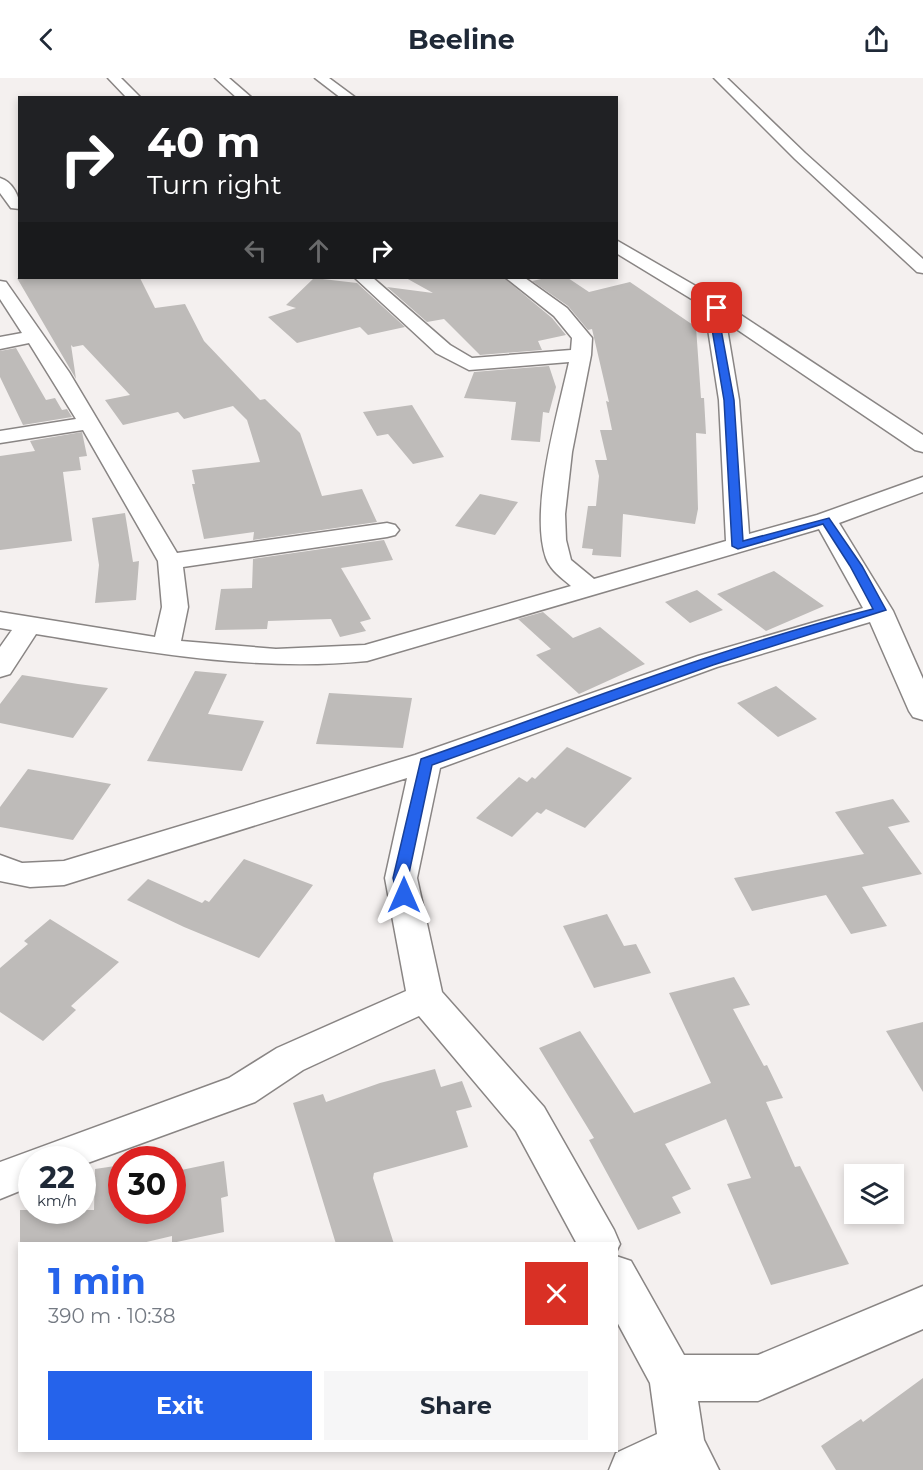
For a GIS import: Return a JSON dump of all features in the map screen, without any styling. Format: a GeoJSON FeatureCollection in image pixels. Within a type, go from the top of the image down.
{"type":"FeatureCollection","features":[{"type":"Feature","properties":{"kind":"street"},"geometry":{"type":"LineString","coordinates":[[114,78],[133,96]]}},
{"type":"Feature","properties":{"kind":"street"},"geometry":{"type":"LineString","coordinates":[[221,78],[244,96]]}},
{"type":"Feature","properties":{"kind":"street"},"geometry":{"type":"LineString","coordinates":[[321,78],[347,96]]}},
{"type":"Feature","properties":{"kind":"street"},"geometry":{"type":"LineString","coordinates":[[720,78],[800,156],[923,268]]}},
{"type":"Feature","properties":{"kind":"street"},"geometry":{"type":"LineString","coordinates":[[0,183],[18,205],[0,209]]}},
{"type":"Feature","properties":{"kind":"street"},"geometry":{"type":"LineString","coordinates":[[618,245],[923,445]]}},
{"type":"Feature","properties":{"kind":"street"},"geometry":{"type":"LineString","coordinates":[[364,279],[443,349],[469,364],[581,355]]}},
{"type":"Feature","properties":{"kind":"street"},"geometry":{"type":"LineString","coordinates":[[515,279],[575,325],[582,338],[581,355],[557,483],[553,539],[560,562],[589,588]]}},
{"type":"Feature","properties":{"kind":"street"},"geometry":{"type":"LineString","coordinates":[[0,286],[59,372],[144,511],[170,561],[175,607],[167,646]]}},
{"type":"Feature","properties":{"kind":"street"},"geometry":{"type":"LineString","coordinates":[[717,308],[717,329],[729,400],[738,546]]}},
{"type":"Feature","properties":{"kind":"street"},"geometry":{"type":"LineString","coordinates":[[0,343],[33,336]]}},
{"type":"Feature","properties":{"kind":"street"},"geometry":{"type":"LineString","coordinates":[[0,437],[89,423]]}},
{"type":"Feature","properties":{"kind":"street"},"geometry":{"type":"LineString","coordinates":[[0,620],[265,659],[340,657],[400,646],[589,588],[738,546],[825,520],[923,484]]}},
{"type":"Feature","properties":{"kind":"street"},"geometry":{"type":"LineString","coordinates":[[825,520],[856,566],[880,610],[923,711]]}},
{"type":"Feature","properties":{"kind":"street"},"geometry":{"type":"LineString","coordinates":[[170,561],[387,530]]}},
{"type":"Feature","properties":{"kind":"street"},"geometry":{"type":"LineString","coordinates":[[0,867],[8,873],[38,875],[64,873],[426,762],[708,662],[820,625],[880,610]]}},
{"type":"Feature","properties":{"kind":"street"},"geometry":{"type":"LineString","coordinates":[[0,668],[28,625]]}},
{"type":"Feature","properties":{"kind":"street"},"geometry":{"type":"LineString","coordinates":[[426,762],[401,878],[425,998],[530,1119],[598,1242]]}},
{"type":"Feature","properties":{"kind":"street"},"geometry":{"type":"LineString","coordinates":[[87,1146],[242,1090],[290,1059],[340,1034],[425,998]]}},
{"type":"Feature","properties":{"kind":"street"},"geometry":{"type":"LineString","coordinates":[[0,1181],[18,1173]]}},
{"type":"Feature","properties":{"kind":"street"},"geometry":{"type":"LineString","coordinates":[[618,1280],[672,1378],[688,1458],[633,1470]]}},
{"type":"Feature","properties":{"kind":"street"},"geometry":{"type":"LineString","coordinates":[[672,1378],[758,1378],[923,1307]]}},
{"type":"Feature","properties":{"kind":"building"},"geometry":{"type":"Polygon","coordinates":[[[17,278],[140,279],[155,308],[185,304],[204,341],[260,400],[265,399],[300,433],[322,496],[362,489],[377,522],[253,540],[254,532],[204,539],[192,484],[195,484],[192,470],[260,462],[247,420],[233,406],[184,419],[178,412],[123,425],[105,400],[130,395],[83,345],[73,347],[71,345],[76,379],[17,278]]]}},
{"type":"Feature","properties":{"kind":"building"},"geometry":{"type":"Polygon","coordinates":[[[313,279],[357,283],[405,327],[368,335],[360,327],[297,343],[268,317],[296,308],[286,305],[313,279]]]}},
{"type":"Feature","properties":{"kind":"building"},"geometry":{"type":"Polygon","coordinates":[[[408,279],[505,279],[552,318],[566,335],[538,341],[542,350],[480,355],[444,319],[427,322],[387,287],[433,293],[408,279]]]}},
{"type":"Feature","properties":{"kind":"building"},"geometry":{"type":"Polygon","coordinates":[[[570,279],[589,292],[630,282],[696,327],[706,434],[696,433],[698,509],[695,524],[623,514],[621,557],[592,555],[593,549],[582,548],[588,506],[596,506],[599,476],[595,460],[607,460],[600,430],[612,430],[606,401],[609,402],[592,329],[588,330],[568,306],[532,281],[570,279]]]}},
{"type":"Feature","properties":{"kind":"building"},"geometry":{"type":"Polygon","coordinates":[[[16,348],[46,400],[55,398],[62,410],[67,409],[72,417],[23,425],[0,377],[0,351],[16,348]]]}},
{"type":"Feature","properties":{"kind":"building"},"geometry":{"type":"Polygon","coordinates":[[[549,366],[556,387],[549,413],[543,412],[540,442],[511,440],[516,402],[464,398],[474,372],[549,366]]]}},
{"type":"Feature","properties":{"kind":"building"},"geometry":{"type":"Polygon","coordinates":[[[412,405],[444,457],[413,464],[388,434],[377,436],[363,412],[412,405]]]}},
{"type":"Feature","properties":{"kind":"building"},"geometry":{"type":"Polygon","coordinates":[[[82,432],[87,456],[79,457],[81,470],[63,472],[72,541],[0,550],[0,456],[35,451],[30,441],[82,432]]]}},
{"type":"Feature","properties":{"kind":"building"},"geometry":{"type":"Polygon","coordinates":[[[480,494],[518,502],[495,535],[455,526],[480,494]]]}},
{"type":"Feature","properties":{"kind":"building"},"geometry":{"type":"Polygon","coordinates":[[[125,513],[133,562],[139,561],[136,600],[95,603],[99,565],[92,518],[125,513]]]}},
{"type":"Feature","properties":{"kind":"building"},"geometry":{"type":"Polygon","coordinates":[[[384,540],[393,560],[341,568],[371,619],[360,622],[366,631],[340,637],[331,619],[268,621],[267,629],[215,630],[221,589],[252,588],[253,559],[384,540]]]}},
{"type":"Feature","properties":{"kind":"building"},"geometry":{"type":"Polygon","coordinates":[[[774,571],[824,606],[766,631],[717,594],[774,571]]]}},
{"type":"Feature","properties":{"kind":"building"},"geometry":{"type":"Polygon","coordinates":[[[697,590],[723,610],[690,623],[665,602],[697,590]]]}},
{"type":"Feature","properties":{"kind":"building"},"geometry":{"type":"Polygon","coordinates":[[[543,612],[573,638],[600,627],[645,664],[579,694],[536,655],[551,649],[518,619],[543,612]]]}},
{"type":"Feature","properties":{"kind":"building"},"geometry":{"type":"Polygon","coordinates":[[[195,671],[227,674],[208,714],[264,721],[242,771],[147,761],[195,671]]]}},
{"type":"Feature","properties":{"kind":"building"},"geometry":{"type":"Polygon","coordinates":[[[22,675],[108,688],[73,738],[0,723],[0,704],[22,675]]]}},
{"type":"Feature","properties":{"kind":"building"},"geometry":{"type":"Polygon","coordinates":[[[776,686],[817,719],[778,737],[737,703],[776,686]]]}},
{"type":"Feature","properties":{"kind":"building"},"geometry":{"type":"Polygon","coordinates":[[[329,693],[412,698],[403,748],[316,744],[329,693]]]}},
{"type":"Feature","properties":{"kind":"building"},"geometry":{"type":"Polygon","coordinates":[[[567,747],[632,778],[585,828],[546,809],[541,814],[537,812],[512,837],[476,818],[519,777],[527,782],[532,777],[535,779],[567,747]]]}},
{"type":"Feature","properties":{"kind":"building"},"geometry":{"type":"Polygon","coordinates":[[[28,769],[111,784],[73,840],[0,827],[0,807],[28,769]]]}},
{"type":"Feature","properties":{"kind":"building"},"geometry":{"type":"Polygon","coordinates":[[[893,799],[910,822],[888,827],[922,874],[862,887],[887,926],[851,934],[826,895],[752,911],[734,878],[864,854],[835,812],[893,799]]]}},
{"type":"Feature","properties":{"kind":"building"},"geometry":{"type":"Polygon","coordinates":[[[244,859],[313,885],[259,958],[127,900],[148,879],[202,903],[205,900],[209,902],[244,859]]]}},
{"type":"Feature","properties":{"kind":"building"},"geometry":{"type":"Polygon","coordinates":[[[607,914],[624,946],[636,944],[651,973],[594,988],[563,926],[607,914]]]}},
{"type":"Feature","properties":{"kind":"building"},"geometry":{"type":"Polygon","coordinates":[[[50,919],[119,962],[71,1006],[76,1010],[43,1041],[0,1012],[0,968],[28,944],[24,941],[50,919]]]}},
{"type":"Feature","properties":{"kind":"building"},"geometry":{"type":"Polygon","coordinates":[[[734,977],[750,1005],[733,1009],[764,1066],[767,1065],[783,1098],[766,1102],[795,1167],[800,1166],[849,1264],[771,1285],[727,1184],[751,1178],[726,1119],[665,1144],[691,1189],[672,1197],[681,1213],[638,1230],[589,1140],[594,1138],[539,1048],[580,1031],[634,1113],[711,1083],[669,993],[734,977]]]}},
{"type":"Feature","properties":{"kind":"building"},"geometry":{"type":"Polygon","coordinates":[[[923,1022],[923,1092],[886,1031],[923,1022]]]}},
{"type":"Feature","properties":{"kind":"building"},"geometry":{"type":"Polygon","coordinates":[[[435,1069],[441,1087],[462,1081],[472,1107],[456,1111],[468,1147],[374,1173],[373,1178],[393,1242],[335,1242],[293,1103],[323,1094],[326,1102],[380,1083],[435,1069]]]}},
{"type":"Feature","properties":{"kind":"building"},"geometry":{"type":"Polygon","coordinates":[[[224,1161],[228,1196],[221,1198],[224,1232],[177,1242],[172,1242],[172,1236],[146,1242],[20,1242],[20,1224],[96,1224],[96,1169],[108,1167],[108,1224],[186,1224],[186,1169],[224,1161]]]}},
{"type":"Feature","properties":{"kind":"building"},"geometry":{"type":"Polygon","coordinates":[[[923,1378],[923,1470],[836,1470],[821,1446],[861,1419],[863,1422],[923,1378]]]}},
{"type":"Feature","properties":{"kind":"route"},"geometry":{"type":"LineString","coordinates":[[404,895],[401,878],[426,762],[708,662],[820,625],[880,610],[856,566],[825,520],[738,546],[729,400],[717,329],[717,308]]}}]}
